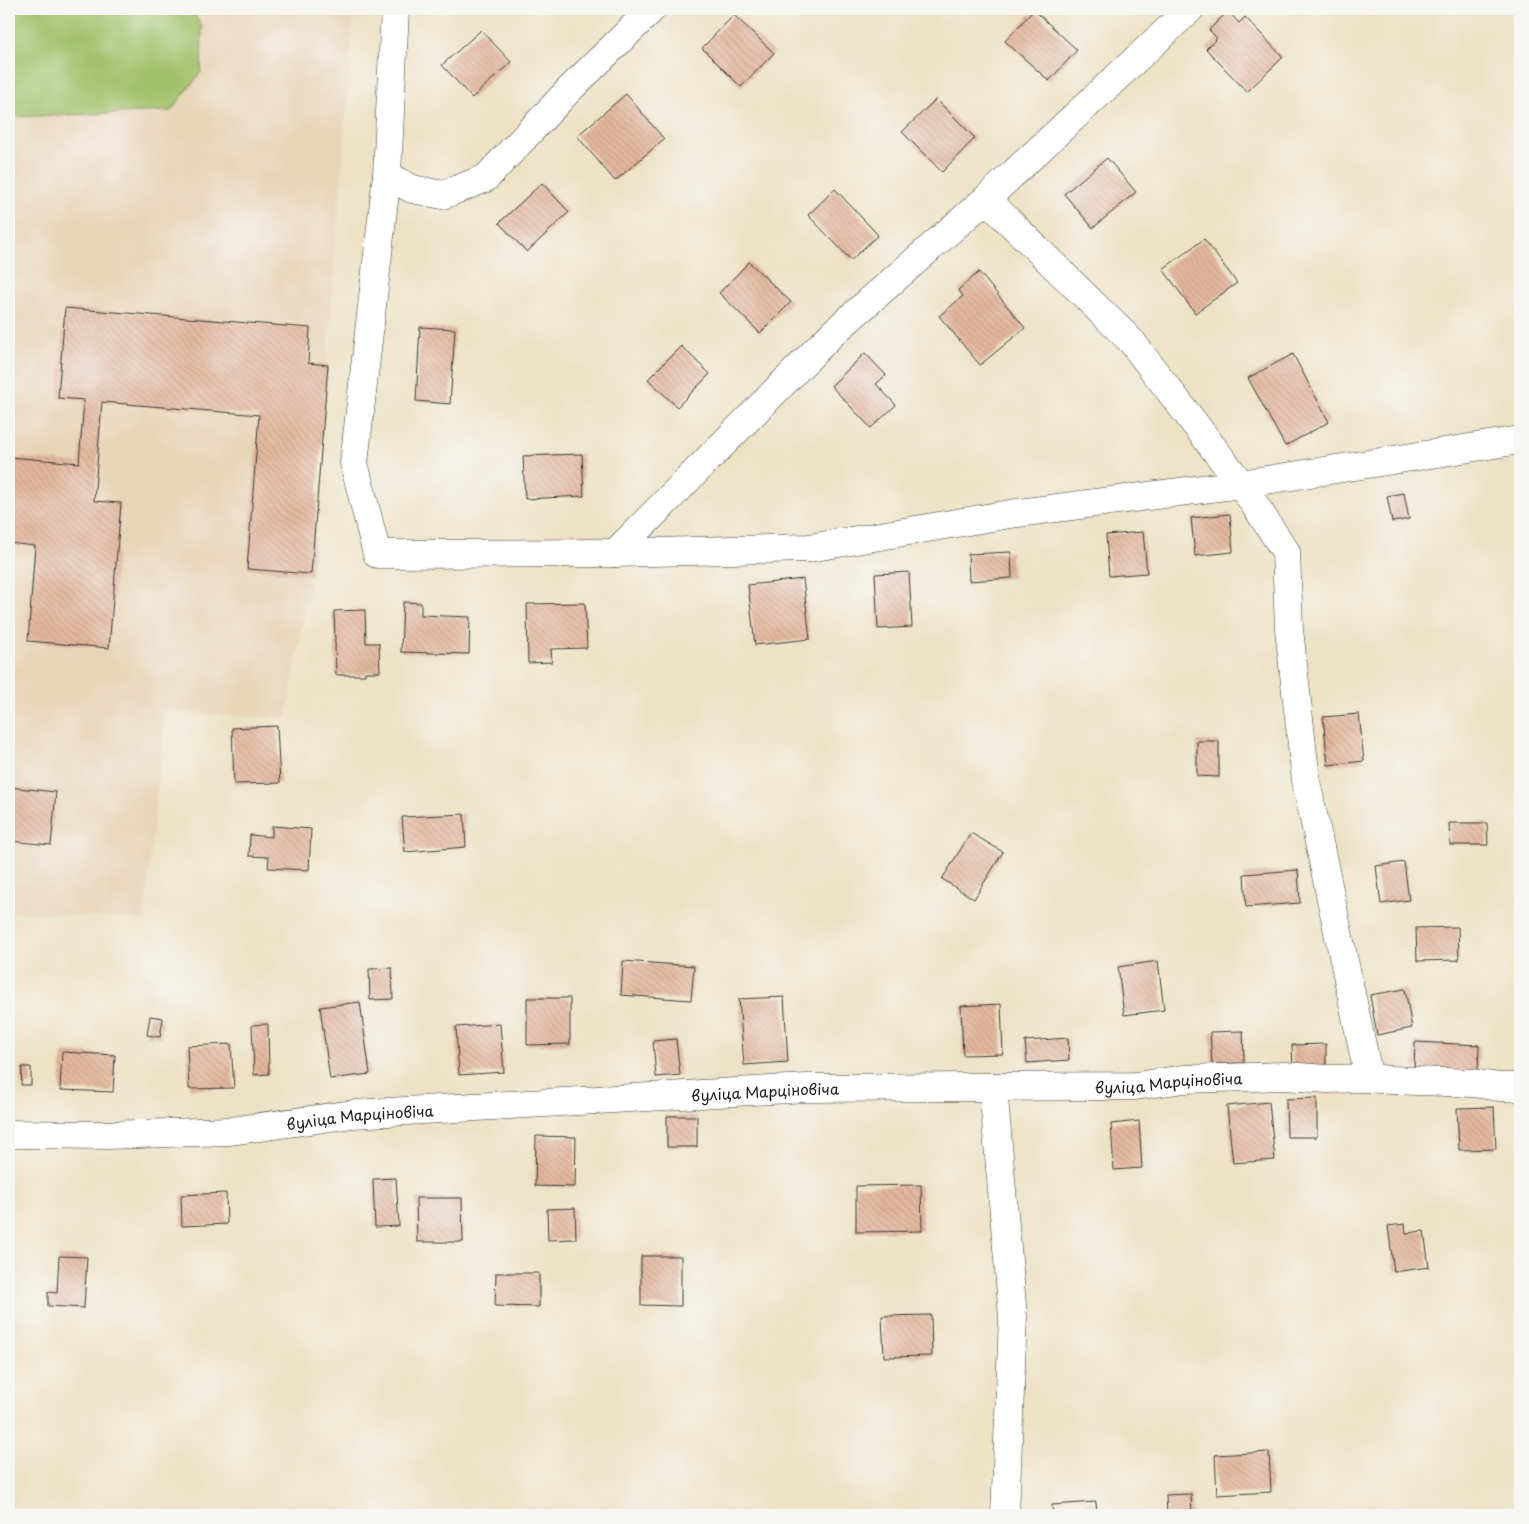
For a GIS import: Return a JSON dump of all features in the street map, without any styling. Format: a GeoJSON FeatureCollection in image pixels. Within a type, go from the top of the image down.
{"type":"FeatureCollection","features":[{"type":"Feature","properties":{"kind":"street"},"geometry":{"type":"LineString","coordinates":[[395,9],[387,175],[354,463],[377,554],[616,553],[809,548],[1010,514],[1241,484],[1520,440]]}},
{"type":"Feature","properties":{"kind":"street"},"geometry":{"type":"LineString","coordinates":[[387,175],[412,189],[442,196],[486,178],[569,90],[652,9]]}},
{"type":"Feature","properties":{"kind":"street"},"geometry":{"type":"LineString","coordinates":[[616,553],[833,333],[986,199],[1190,9]]}},
{"type":"Feature","properties":{"kind":"street"},"geometry":{"type":"LineString","coordinates":[[986,199],[1132,342],[1241,484],[1286,552],[1289,629],[1306,781],[1369,1078]]}},
{"type":"Feature","properties":{"kind":"street","name":"вуліца Марціновіча"},"geometry":{"type":"LineString","coordinates":[[9,1134],[106,1135],[230,1131],[363,1114],[806,1088],[1135,1086],[1184,1079],[1231,1077],[1369,1078],[1520,1087]]}},
{"type":"Feature","properties":{"kind":"street"},"geometry":{"type":"LineString","coordinates":[[993,1087],[1013,1317],[1005,1515]]}},
{"type":"Feature","properties":{"kind":"shaded area"},"geometry":{"type":"Polygon","coordinates":[[[9,9],[354,9],[311,574],[286,719],[165,711],[144,919],[9,912],[9,9]]]}},
{"type":"Feature","properties":{"kind":"green space"},"geometry":{"type":"Polygon","coordinates":[[[9,9],[191,9],[202,27],[201,72],[171,111],[9,117],[9,9]]]}},
{"type":"Feature","properties":{"kind":"building"},"geometry":{"type":"Polygon","coordinates":[[[1034,10],[1077,50],[1049,81],[1005,41],[1034,10]]]}},
{"type":"Feature","properties":{"kind":"building"},"geometry":{"type":"Polygon","coordinates":[[[1228,11],[1239,23],[1245,17],[1283,57],[1247,92],[1206,49],[1217,38],[1209,30],[1228,11]]]}},
{"type":"Feature","properties":{"kind":"building"},"geometry":{"type":"Polygon","coordinates":[[[734,15],[774,53],[741,87],[702,48],[734,15]]]}},
{"type":"Feature","properties":{"kind":"building"},"geometry":{"type":"Polygon","coordinates":[[[481,30],[511,62],[472,98],[442,65],[481,30]]]}},
{"type":"Feature","properties":{"kind":"building"},"geometry":{"type":"Polygon","coordinates":[[[626,94],[664,139],[615,181],[577,136],[626,94]]]}},
{"type":"Feature","properties":{"kind":"building"},"geometry":{"type":"Polygon","coordinates":[[[936,99],[975,138],[942,172],[902,132],[936,99]]]}},
{"type":"Feature","properties":{"kind":"building"},"geometry":{"type":"Polygon","coordinates":[[[1107,158],[1136,192],[1093,228],[1064,194],[1107,158]]]}},
{"type":"Feature","properties":{"kind":"building"},"geometry":{"type":"Polygon","coordinates":[[[542,183],[569,212],[527,252],[499,223],[542,183]]]}},
{"type":"Feature","properties":{"kind":"building"},"geometry":{"type":"Polygon","coordinates":[[[835,189],[878,235],[851,260],[808,215],[835,189]]]}},
{"type":"Feature","properties":{"kind":"building"},"geometry":{"type":"Polygon","coordinates":[[[1204,239],[1237,283],[1195,313],[1163,269],[1204,239]]]}},
{"type":"Feature","properties":{"kind":"building"},"geometry":{"type":"Polygon","coordinates":[[[749,262],[791,302],[760,333],[719,293],[749,262]]]}},
{"type":"Feature","properties":{"kind":"building"},"geometry":{"type":"Polygon","coordinates":[[[979,272],[1025,328],[980,365],[939,316],[963,296],[958,290],[979,272]]]}},
{"type":"Feature","properties":{"kind":"building"},"geometry":{"type":"Polygon","coordinates":[[[65,308],[310,328],[308,363],[328,365],[311,574],[247,569],[259,415],[102,402],[94,501],[121,503],[109,648],[28,641],[35,546],[9,543],[9,457],[79,463],[84,400],[58,398],[65,308]]]}},
{"type":"Feature","properties":{"kind":"building"},"geometry":{"type":"Polygon","coordinates":[[[420,327],[455,329],[450,404],[416,401],[420,327]]]}},
{"type":"Feature","properties":{"kind":"building"},"geometry":{"type":"Polygon","coordinates":[[[681,346],[710,374],[677,407],[648,379],[681,346]]]}},
{"type":"Feature","properties":{"kind":"building"},"geometry":{"type":"Polygon","coordinates":[[[865,353],[886,375],[876,384],[896,405],[871,428],[831,386],[865,353]]]}},
{"type":"Feature","properties":{"kind":"building"},"geometry":{"type":"Polygon","coordinates":[[[1293,354],[1329,422],[1285,446],[1248,378],[1293,354]]]}},
{"type":"Feature","properties":{"kind":"building"},"geometry":{"type":"Polygon","coordinates":[[[582,454],[584,496],[525,499],[523,456],[582,454]]]}},
{"type":"Feature","properties":{"kind":"building"},"geometry":{"type":"Polygon","coordinates":[[[1404,493],[1409,519],[1392,522],[1387,496],[1404,493]]]}},
{"type":"Feature","properties":{"kind":"building"},"geometry":{"type":"Polygon","coordinates":[[[1230,514],[1233,552],[1195,556],[1191,518],[1230,514]]]}},
{"type":"Feature","properties":{"kind":"building"},"geometry":{"type":"Polygon","coordinates":[[[1143,532],[1147,573],[1109,576],[1106,535],[1143,532]]]}},
{"type":"Feature","properties":{"kind":"building"},"geometry":{"type":"Polygon","coordinates":[[[1011,552],[1012,578],[969,581],[968,554],[1011,552]]]}},
{"type":"Feature","properties":{"kind":"building"},"geometry":{"type":"Polygon","coordinates":[[[909,572],[912,627],[878,629],[875,574],[909,572]]]}},
{"type":"Feature","properties":{"kind":"building"},"geometry":{"type":"Polygon","coordinates":[[[803,579],[810,639],[755,645],[748,585],[803,579]]]}},
{"type":"Feature","properties":{"kind":"building"},"geometry":{"type":"Polygon","coordinates":[[[403,602],[421,603],[421,615],[470,617],[469,654],[401,652],[403,602]]]}},
{"type":"Feature","properties":{"kind":"building"},"geometry":{"type":"Polygon","coordinates":[[[585,603],[587,648],[551,649],[552,662],[528,663],[527,604],[585,603]]]}},
{"type":"Feature","properties":{"kind":"building"},"geometry":{"type":"Polygon","coordinates":[[[365,610],[366,643],[379,643],[380,672],[365,672],[365,675],[336,675],[334,611],[365,610]]]}},
{"type":"Feature","properties":{"kind":"building"},"geometry":{"type":"Polygon","coordinates":[[[1359,714],[1364,761],[1328,765],[1323,717],[1359,714]]]}},
{"type":"Feature","properties":{"kind":"building"},"geometry":{"type":"Polygon","coordinates":[[[277,726],[280,783],[234,784],[232,728],[277,726]]]}},
{"type":"Feature","properties":{"kind":"building"},"geometry":{"type":"Polygon","coordinates":[[[1197,741],[1219,741],[1219,777],[1197,776],[1197,741]]]}},
{"type":"Feature","properties":{"kind":"building"},"geometry":{"type":"Polygon","coordinates":[[[9,787],[56,792],[51,845],[9,841],[9,787]]]}},
{"type":"Feature","properties":{"kind":"building"},"geometry":{"type":"Polygon","coordinates":[[[464,814],[466,847],[405,852],[402,817],[464,814]]]}},
{"type":"Feature","properties":{"kind":"building"},"geometry":{"type":"Polygon","coordinates":[[[1449,823],[1487,823],[1488,845],[1450,845],[1449,823]]]}},
{"type":"Feature","properties":{"kind":"building"},"geometry":{"type":"Polygon","coordinates":[[[272,826],[311,829],[309,870],[268,868],[269,857],[249,856],[250,835],[272,837],[272,826]]]}},
{"type":"Feature","properties":{"kind":"building"},"geometry":{"type":"Polygon","coordinates":[[[971,833],[1003,852],[974,899],[942,879],[971,833]]]}},
{"type":"Feature","properties":{"kind":"building"},"geometry":{"type":"Polygon","coordinates":[[[1404,862],[1409,900],[1381,904],[1376,866],[1404,862]]]}},
{"type":"Feature","properties":{"kind":"building"},"geometry":{"type":"Polygon","coordinates":[[[1298,870],[1300,903],[1246,907],[1244,874],[1298,870]]]}},
{"type":"Feature","properties":{"kind":"building"},"geometry":{"type":"Polygon","coordinates":[[[1458,927],[1459,960],[1417,961],[1416,928],[1458,927]]]}},
{"type":"Feature","properties":{"kind":"building"},"geometry":{"type":"Polygon","coordinates":[[[623,961],[694,966],[691,1000],[621,995],[623,961]]]}},
{"type":"Feature","properties":{"kind":"building"},"geometry":{"type":"Polygon","coordinates":[[[1158,961],[1164,1010],[1124,1015],[1118,967],[1158,961]]]}},
{"type":"Feature","properties":{"kind":"building"},"geometry":{"type":"Polygon","coordinates":[[[392,968],[393,999],[370,1000],[369,969],[392,968]]]}},
{"type":"Feature","properties":{"kind":"building"},"geometry":{"type":"Polygon","coordinates":[[[1405,989],[1412,1028],[1377,1035],[1370,995],[1405,989]]]}},
{"type":"Feature","properties":{"kind":"building"},"geometry":{"type":"Polygon","coordinates":[[[784,997],[788,1062],[744,1065],[739,999],[784,997]]]}},
{"type":"Feature","properties":{"kind":"building"},"geometry":{"type":"Polygon","coordinates":[[[527,998],[570,998],[570,1044],[527,1045],[527,998]]]}},
{"type":"Feature","properties":{"kind":"building"},"geometry":{"type":"Polygon","coordinates":[[[360,1002],[370,1074],[330,1079],[320,1007],[360,1002]]]}},
{"type":"Feature","properties":{"kind":"building"},"geometry":{"type":"Polygon","coordinates":[[[1001,1004],[1003,1054],[963,1055],[961,1006],[1001,1004]]]}},
{"type":"Feature","properties":{"kind":"building"},"geometry":{"type":"Polygon","coordinates":[[[150,1016],[163,1018],[160,1037],[147,1035],[150,1016]]]}},
{"type":"Feature","properties":{"kind":"building"},"geometry":{"type":"Polygon","coordinates":[[[268,1024],[269,1074],[254,1075],[252,1025],[268,1024]]]}},
{"type":"Feature","properties":{"kind":"building"},"geometry":{"type":"Polygon","coordinates":[[[500,1024],[504,1072],[459,1075],[456,1027],[500,1024]]]}},
{"type":"Feature","properties":{"kind":"building"},"geometry":{"type":"Polygon","coordinates":[[[1243,1031],[1244,1063],[1212,1064],[1210,1032],[1243,1031]]]}},
{"type":"Feature","properties":{"kind":"building"},"geometry":{"type":"Polygon","coordinates":[[[1068,1038],[1069,1060],[1027,1063],[1025,1041],[1068,1038]]]}},
{"type":"Feature","properties":{"kind":"building"},"geometry":{"type":"Polygon","coordinates":[[[676,1039],[680,1075],[656,1077],[653,1041],[676,1039]]]}},
{"type":"Feature","properties":{"kind":"building"},"geometry":{"type":"Polygon","coordinates":[[[1415,1042],[1479,1045],[1478,1071],[1414,1068],[1415,1042]]]}},
{"type":"Feature","properties":{"kind":"building"},"geometry":{"type":"Polygon","coordinates":[[[231,1044],[234,1088],[189,1089],[187,1046],[231,1044]]]}},
{"type":"Feature","properties":{"kind":"building"},"geometry":{"type":"Polygon","coordinates":[[[1326,1044],[1326,1067],[1293,1068],[1292,1045],[1326,1044]]]}},
{"type":"Feature","properties":{"kind":"building"},"geometry":{"type":"Polygon","coordinates":[[[62,1052],[115,1055],[113,1092],[60,1090],[62,1052]]]}},
{"type":"Feature","properties":{"kind":"building"},"geometry":{"type":"Polygon","coordinates":[[[22,1067],[31,1067],[31,1085],[21,1085],[22,1067]]]}},
{"type":"Feature","properties":{"kind":"building"},"geometry":{"type":"Polygon","coordinates":[[[1317,1098],[1317,1137],[1287,1137],[1286,1099],[1317,1098]]]}},
{"type":"Feature","properties":{"kind":"building"},"geometry":{"type":"Polygon","coordinates":[[[1269,1102],[1275,1160],[1233,1163],[1227,1106],[1269,1102]]]}},
{"type":"Feature","properties":{"kind":"building"},"geometry":{"type":"Polygon","coordinates":[[[1494,1107],[1496,1149],[1459,1150],[1457,1108],[1494,1107]]]}},
{"type":"Feature","properties":{"kind":"building"},"geometry":{"type":"Polygon","coordinates":[[[667,1116],[697,1116],[697,1147],[667,1147],[667,1116]]]}},
{"type":"Feature","properties":{"kind":"building"},"geometry":{"type":"Polygon","coordinates":[[[1139,1121],[1142,1168],[1114,1170],[1111,1124],[1139,1121]]]}},
{"type":"Feature","properties":{"kind":"building"},"geometry":{"type":"Polygon","coordinates":[[[536,1136],[576,1137],[575,1187],[535,1186],[536,1136]]]}},
{"type":"Feature","properties":{"kind":"building"},"geometry":{"type":"Polygon","coordinates":[[[396,1178],[399,1226],[375,1227],[373,1179],[396,1178]]]}},
{"type":"Feature","properties":{"kind":"building"},"geometry":{"type":"Polygon","coordinates":[[[921,1185],[922,1231],[856,1232],[856,1186],[921,1185]]]}},
{"type":"Feature","properties":{"kind":"building"},"geometry":{"type":"Polygon","coordinates":[[[226,1193],[227,1224],[182,1226],[181,1195],[226,1193]]]}},
{"type":"Feature","properties":{"kind":"building"},"geometry":{"type":"Polygon","coordinates":[[[416,1198],[462,1198],[463,1242],[417,1242],[416,1198]]]}},
{"type":"Feature","properties":{"kind":"building"},"geometry":{"type":"Polygon","coordinates":[[[575,1208],[576,1239],[548,1240],[547,1209],[575,1208]]]}},
{"type":"Feature","properties":{"kind":"building"},"geometry":{"type":"Polygon","coordinates":[[[1405,1224],[1406,1233],[1424,1231],[1429,1267],[1394,1272],[1388,1226],[1405,1224]]]}},
{"type":"Feature","properties":{"kind":"building"},"geometry":{"type":"Polygon","coordinates":[[[59,1256],[87,1257],[84,1308],[48,1306],[48,1292],[57,1293],[59,1256]]]}},
{"type":"Feature","properties":{"kind":"building"},"geometry":{"type":"Polygon","coordinates":[[[641,1256],[681,1256],[681,1306],[641,1305],[641,1256]]]}},
{"type":"Feature","properties":{"kind":"building"},"geometry":{"type":"Polygon","coordinates":[[[496,1273],[539,1273],[539,1307],[495,1306],[496,1273]]]}},
{"type":"Feature","properties":{"kind":"building"},"geometry":{"type":"Polygon","coordinates":[[[931,1315],[932,1356],[884,1357],[882,1316],[931,1315]]]}},
{"type":"Feature","properties":{"kind":"building"},"geometry":{"type":"Polygon","coordinates":[[[1269,1452],[1271,1492],[1217,1495],[1215,1455],[1269,1452]]]}},
{"type":"Feature","properties":{"kind":"building"},"geometry":{"type":"Polygon","coordinates":[[[1191,1494],[1192,1515],[1167,1515],[1166,1495],[1191,1494]]]}},
{"type":"Feature","properties":{"kind":"building"},"geometry":{"type":"Polygon","coordinates":[[[1096,1502],[1097,1515],[1053,1515],[1052,1505],[1096,1502]]]}}]}
